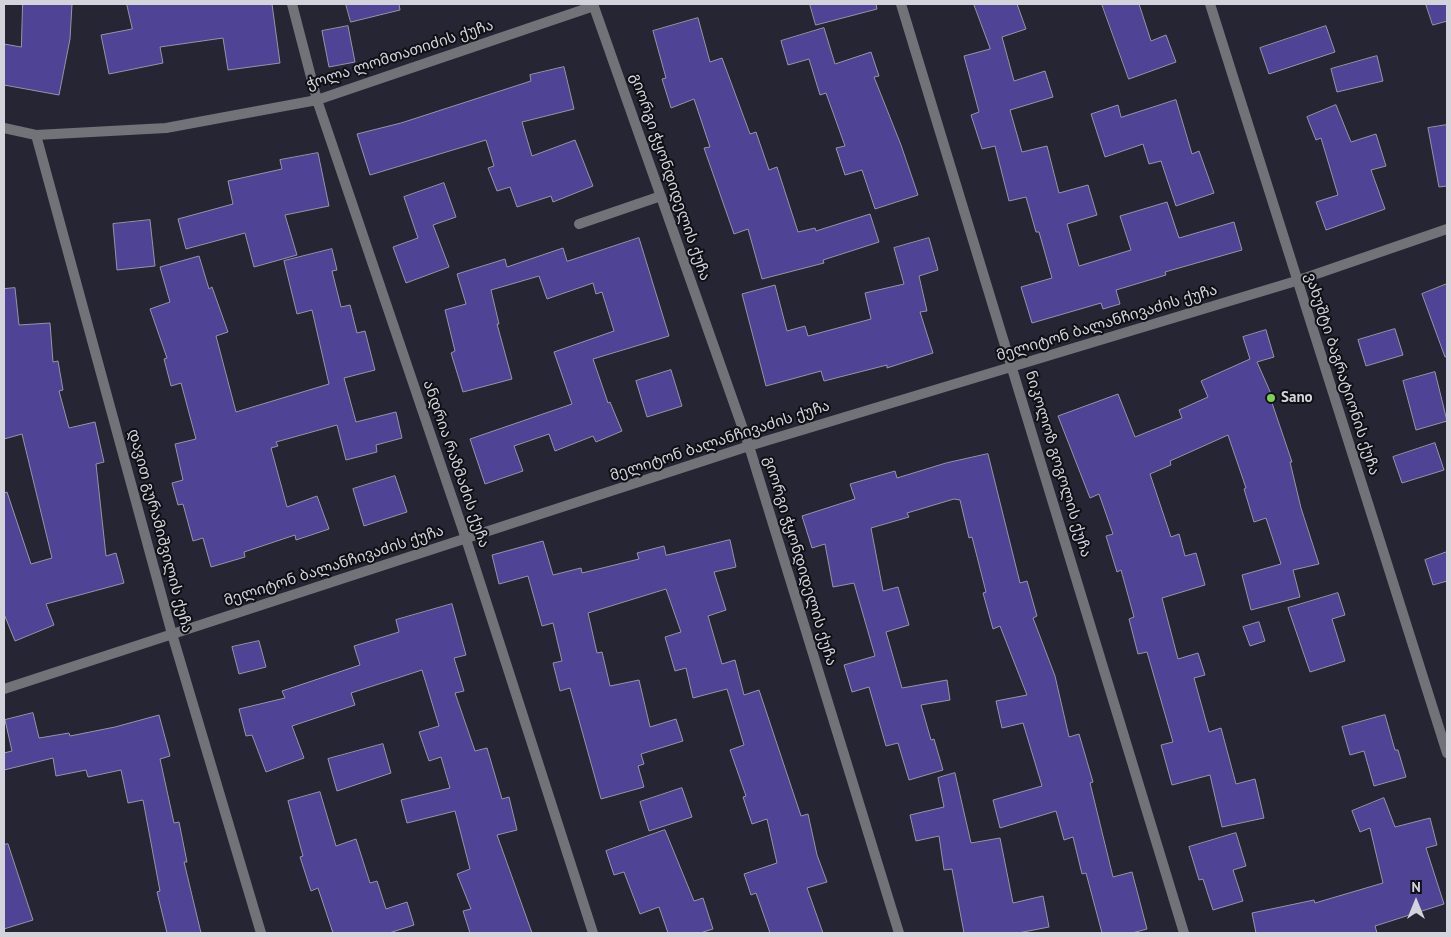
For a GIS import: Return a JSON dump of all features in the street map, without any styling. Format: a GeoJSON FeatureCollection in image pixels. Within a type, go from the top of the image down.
{"type":"FeatureCollection","features":[{"type":"Feature","properties":{"kind":"street","name":"ანდრია რაზმაძის ქუჩა"},"geometry":{"type":"LineString","coordinates":[[292,4],[317,100],[466,539],[593,933]]}},
{"type":"Feature","properties":{"kind":"street","name":"ნიკოლოზ გოგოლის ქუჩა"},"geometry":{"type":"LineString","coordinates":[[901,4],[1184,933]]}},
{"type":"Feature","properties":{"kind":"street","name":"ვახუშტი ბაგრატიონის ქუჩა"},"geometry":{"type":"LineString","coordinates":[[1210,4],[1296,281],[1447,753]]}},
{"type":"Feature","properties":{"kind":"street","name":"ჭოლა ლომთათიძის ქუჩა"},"geometry":{"type":"LineString","coordinates":[[4,128],[36,135],[166,128],[317,100],[593,5]]}},
{"type":"Feature","properties":{"kind":"street","name":"გიორგი ჭყონდიდელის ქუჩა"},"geometry":{"type":"LineString","coordinates":[[593,5],[749,446],[898,933]]}},
{"type":"Feature","properties":{"kind":"street","name":"დავით გურამიშვილის ქუჩა"},"geometry":{"type":"LineString","coordinates":[[36,135],[172,634],[261,933]]}},
{"type":"Feature","properties":{"kind":"street"},"geometry":{"type":"LineString","coordinates":[[579,224],[661,196]]}},
{"type":"Feature","properties":{"kind":"street","name":"მელიტონ ბალანჩივაძის ქუჩა"},"geometry":{"type":"LineString","coordinates":[[4,690],[749,446],[1296,281],[1447,229]]}},
{"type":"Feature","properties":{"kind":"building"},"geometry":{"type":"Polygon","coordinates":[[[23,4],[72,4],[70,39],[59,95],[4,85],[4,44],[21,47],[23,4]]]}},
{"type":"Feature","properties":{"kind":"building"},"geometry":{"type":"Polygon","coordinates":[[[127,4],[272,4],[280,63],[228,70],[223,38],[160,47],[163,63],[109,74],[101,35],[132,29],[127,4]]]}},
{"type":"Feature","properties":{"kind":"building"},"geometry":{"type":"Polygon","coordinates":[[[346,4],[399,4],[400,10],[351,22],[346,4]]]}},
{"type":"Feature","properties":{"kind":"building"},"geometry":{"type":"Polygon","coordinates":[[[810,4],[876,4],[877,9],[816,25],[810,4]]]}},
{"type":"Feature","properties":{"kind":"building"},"geometry":{"type":"Polygon","coordinates":[[[974,4],[1017,4],[1026,29],[1002,37],[1014,81],[1045,71],[1053,97],[1010,110],[1022,152],[1047,146],[1059,193],[1088,185],[1097,215],[1067,224],[1079,266],[1131,250],[1120,216],[1167,202],[1179,238],[1234,222],[1242,250],[1165,272],[1166,275],[1116,290],[1120,304],[1103,309],[1101,303],[1032,323],[1021,287],[1052,278],[1039,232],[1036,232],[1026,197],[1009,201],[995,146],[982,149],[971,115],[979,112],[964,56],[990,49],[974,4]]]}},
{"type":"Feature","properties":{"kind":"building"},"geometry":{"type":"Polygon","coordinates":[[[1102,4],[1139,4],[1151,41],[1166,35],[1176,62],[1129,79],[1102,4]]]}},
{"type":"Feature","properties":{"kind":"building"},"geometry":{"type":"Polygon","coordinates":[[[1426,4],[1447,4],[1447,21],[1433,25],[1426,4]]]}},
{"type":"Feature","properties":{"kind":"building"},"geometry":{"type":"Polygon","coordinates":[[[698,18],[710,62],[722,58],[750,134],[756,132],[769,170],[777,167],[798,232],[815,228],[816,231],[870,214],[879,242],[823,260],[824,263],[762,279],[748,229],[734,234],[704,148],[710,147],[694,99],[671,108],[662,79],[666,78],[653,31],[698,18]]]}},
{"type":"Feature","properties":{"kind":"building"},"geometry":{"type":"Polygon","coordinates":[[[348,26],[355,62],[329,67],[322,31],[348,26]]]}},
{"type":"Feature","properties":{"kind":"building"},"geometry":{"type":"Polygon","coordinates":[[[1326,26],[1335,52],[1269,74],[1260,48],[1326,26]]]}},
{"type":"Feature","properties":{"kind":"building"},"geometry":{"type":"Polygon","coordinates":[[[824,28],[835,64],[871,52],[879,76],[874,77],[901,145],[918,195],[875,209],[862,170],[845,175],[836,148],[845,146],[826,93],[820,95],[809,59],[788,65],[781,41],[824,28]]]}},
{"type":"Feature","properties":{"kind":"building"},"geometry":{"type":"Polygon","coordinates":[[[1377,56],[1383,81],[1337,92],[1331,69],[1377,56]]]}},
{"type":"Feature","properties":{"kind":"building"},"geometry":{"type":"Polygon","coordinates":[[[564,67],[574,109],[522,122],[532,156],[575,140],[593,186],[553,202],[551,196],[517,207],[510,187],[497,191],[488,168],[494,166],[486,140],[370,175],[357,134],[401,123],[531,81],[530,75],[564,67]]]}},
{"type":"Feature","properties":{"kind":"building"},"geometry":{"type":"Polygon","coordinates":[[[1176,100],[1192,154],[1199,151],[1214,193],[1176,206],[1161,161],[1149,164],[1143,144],[1105,157],[1091,114],[1118,105],[1121,117],[1176,100]]]}},
{"type":"Feature","properties":{"kind":"building"},"geometry":{"type":"Polygon","coordinates":[[[1336,105],[1351,142],[1376,134],[1386,166],[1371,170],[1385,209],[1326,230],[1316,202],[1338,195],[1321,138],[1316,140],[1307,117],[1336,105]]]}},
{"type":"Feature","properties":{"kind":"building"},"geometry":{"type":"Polygon","coordinates":[[[1447,125],[1447,186],[1439,187],[1428,128],[1447,125]]]}},
{"type":"Feature","properties":{"kind":"building"},"geometry":{"type":"Polygon","coordinates":[[[318,153],[329,206],[285,215],[297,255],[254,267],[245,233],[186,249],[178,219],[233,204],[228,181],[282,169],[280,160],[318,153]]]}},
{"type":"Feature","properties":{"kind":"building"},"geometry":{"type":"Polygon","coordinates":[[[444,183],[456,217],[433,225],[449,267],[406,283],[393,247],[418,238],[404,197],[444,183]]]}},
{"type":"Feature","properties":{"kind":"building"},"geometry":{"type":"Polygon","coordinates":[[[150,220],[155,266],[117,270],[113,224],[150,220]]]}},
{"type":"Feature","properties":{"kind":"building"},"geometry":{"type":"Polygon","coordinates":[[[639,238],[669,336],[593,359],[608,403],[610,402],[622,431],[596,442],[593,436],[555,451],[549,434],[514,446],[523,471],[485,484],[470,439],[572,404],[554,352],[614,331],[602,292],[596,294],[593,283],[547,299],[539,276],[491,290],[499,324],[497,324],[512,379],[463,392],[451,353],[455,351],[445,310],[466,304],[457,274],[505,259],[507,267],[563,248],[567,261],[639,238]]]}},
{"type":"Feature","properties":{"kind":"building"},"geometry":{"type":"Polygon","coordinates":[[[929,238],[938,270],[919,276],[927,311],[920,312],[933,353],[887,368],[887,365],[824,381],[821,371],[766,386],[742,294],[775,285],[787,331],[805,326],[808,336],[871,319],[865,293],[904,284],[894,248],[929,238]]]}},
{"type":"Feature","properties":{"kind":"building"},"geometry":{"type":"Polygon","coordinates":[[[332,249],[337,270],[332,271],[341,307],[350,305],[357,333],[365,331],[375,370],[344,378],[356,422],[396,412],[402,438],[376,445],[377,452],[346,460],[337,425],[276,442],[278,446],[271,448],[287,507],[317,496],[329,529],[296,540],[295,535],[244,552],[245,557],[211,567],[203,538],[193,541],[183,504],[178,505],[172,483],[183,480],[175,444],[196,439],[181,383],[171,386],[164,359],[167,358],[150,309],[170,302],[160,267],[199,256],[209,289],[212,287],[228,332],[216,336],[236,412],[329,384],[312,310],[297,314],[284,261],[332,249]]]}},
{"type":"Feature","properties":{"kind":"building"},"geometry":{"type":"Polygon","coordinates":[[[1447,284],[1447,356],[1445,357],[1422,294],[1447,284]]]}},
{"type":"Feature","properties":{"kind":"building"},"geometry":{"type":"Polygon","coordinates":[[[15,288],[19,325],[50,323],[53,362],[58,361],[63,390],[59,391],[69,428],[95,422],[104,462],[96,464],[106,556],[116,553],[124,583],[46,604],[54,625],[15,641],[4,614],[4,493],[7,492],[31,564],[52,558],[22,434],[4,439],[4,289],[15,288]]]}},
{"type":"Feature","properties":{"kind":"building"},"geometry":{"type":"Polygon","coordinates":[[[1395,329],[1403,355],[1366,366],[1358,340],[1395,329]]]}},
{"type":"Feature","properties":{"kind":"building"},"geometry":{"type":"Polygon","coordinates":[[[1266,330],[1274,357],[1257,362],[1272,396],[1270,397],[1292,462],[1290,462],[1301,508],[1319,564],[1293,570],[1300,597],[1251,610],[1242,575],[1281,564],[1266,518],[1254,522],[1244,489],[1246,488],[1228,435],[1170,461],[1171,465],[1150,474],[1171,537],[1179,534],[1185,556],[1196,553],[1205,585],[1162,598],[1178,659],[1198,653],[1205,675],[1194,678],[1209,732],[1221,728],[1236,784],[1255,779],[1264,818],[1222,827],[1210,775],[1172,785],[1161,745],[1173,742],[1147,652],[1138,654],[1129,619],[1134,617],[1121,570],[1117,572],[1106,536],[1113,534],[1099,494],[1090,498],[1058,416],[1118,394],[1135,437],[1182,418],[1179,410],[1208,397],[1201,381],[1250,359],[1243,337],[1266,330]]]}},
{"type":"Feature","properties":{"kind":"building"},"geometry":{"type":"Polygon","coordinates":[[[671,370],[682,406],[647,417],[636,381],[671,370]]]}},
{"type":"Feature","properties":{"kind":"building"},"geometry":{"type":"Polygon","coordinates":[[[1435,372],[1447,421],[1416,430],[1403,381],[1435,372]]]}},
{"type":"Feature","properties":{"kind":"building"},"geometry":{"type":"Polygon","coordinates":[[[1435,443],[1444,470],[1402,483],[1393,457],[1435,443]]]}},
{"type":"Feature","properties":{"kind":"building"},"geometry":{"type":"Polygon","coordinates":[[[988,454],[1020,583],[1027,581],[1037,616],[1033,618],[1055,676],[1069,737],[1079,734],[1093,782],[1090,783],[1113,877],[1132,872],[1147,929],[1132,933],[1102,933],[1086,873],[1082,874],[1073,837],[1064,840],[1056,811],[1000,828],[993,800],[1042,786],[1023,723],[1002,728],[996,701],[1027,695],[1000,626],[993,629],[983,593],[986,592],[972,537],[969,538],[960,500],[954,499],[907,513],[909,517],[871,528],[883,591],[898,587],[909,625],[886,632],[902,688],[947,680],[950,700],[921,705],[931,740],[934,739],[943,770],[909,780],[898,743],[886,746],[869,687],[852,692],[844,665],[875,656],[854,583],[833,587],[825,544],[812,548],[802,516],[855,499],[850,484],[895,471],[897,478],[946,463],[988,454]]]}},
{"type":"Feature","properties":{"kind":"building"},"geometry":{"type":"Polygon","coordinates":[[[395,476],[407,512],[364,526],[353,489],[395,476]]]}},
{"type":"Feature","properties":{"kind":"building"},"geometry":{"type":"Polygon","coordinates":[[[730,540],[736,567],[714,572],[726,610],[708,616],[722,664],[735,660],[744,695],[759,690],[801,816],[808,814],[817,855],[827,882],[807,888],[823,933],[770,933],[756,893],[751,895],[744,874],[777,863],[767,819],[752,824],[743,797],[746,796],[730,750],[744,745],[727,689],[693,698],[686,668],[675,671],[665,637],[681,632],[666,589],[588,613],[597,653],[602,652],[610,686],[639,680],[650,727],[676,719],[683,741],[641,754],[644,764],[638,766],[644,787],[601,799],[570,688],[560,691],[553,663],[562,661],[553,623],[542,626],[528,576],[499,584],[492,555],[543,541],[553,575],[581,568],[582,573],[639,559],[637,553],[664,546],[666,555],[730,540]]]}},
{"type":"Feature","properties":{"kind":"building"},"geometry":{"type":"Polygon","coordinates":[[[1447,552],[1447,581],[1433,585],[1425,560],[1447,552]]]}},
{"type":"Feature","properties":{"kind":"building"},"geometry":{"type":"Polygon","coordinates":[[[1338,593],[1345,615],[1332,619],[1345,661],[1310,672],[1288,608],[1338,593]]]}},
{"type":"Feature","properties":{"kind":"building"},"geometry":{"type":"Polygon","coordinates":[[[452,604],[466,655],[454,658],[464,691],[455,693],[475,751],[487,748],[502,799],[509,797],[517,830],[497,835],[532,933],[470,933],[463,911],[471,909],[457,874],[470,869],[455,811],[407,823],[401,800],[450,788],[441,757],[429,761],[419,732],[439,726],[422,670],[351,693],[355,705],[292,726],[304,758],[266,772],[252,735],[246,736],[239,709],[285,698],[282,691],[360,665],[354,646],[399,632],[396,620],[452,604]]]}},
{"type":"Feature","properties":{"kind":"building"},"geometry":{"type":"Polygon","coordinates":[[[1259,622],[1265,641],[1250,646],[1243,627],[1259,622]]]}},
{"type":"Feature","properties":{"kind":"building"},"geometry":{"type":"Polygon","coordinates":[[[259,641],[266,667],[239,674],[232,647],[259,641]]]}},
{"type":"Feature","properties":{"kind":"building"},"geometry":{"type":"Polygon","coordinates":[[[33,713],[39,738],[69,733],[70,736],[115,727],[159,715],[170,756],[160,759],[174,823],[179,822],[187,862],[184,862],[201,933],[167,933],[157,892],[160,891],[143,800],[128,803],[121,770],[88,777],[86,770],[56,776],[53,758],[4,770],[4,753],[12,751],[5,720],[33,713]]]}},
{"type":"Feature","properties":{"kind":"building"},"geometry":{"type":"Polygon","coordinates":[[[1385,715],[1395,750],[1398,750],[1406,777],[1374,786],[1364,751],[1350,755],[1342,727],[1385,715]]]}},
{"type":"Feature","properties":{"kind":"building"},"geometry":{"type":"Polygon","coordinates":[[[383,744],[391,773],[337,791],[328,759],[383,744]]]}},
{"type":"Feature","properties":{"kind":"building"},"geometry":{"type":"Polygon","coordinates":[[[955,773],[971,843],[1000,838],[1013,903],[1043,896],[1049,927],[1018,933],[964,933],[952,869],[944,870],[939,836],[916,841],[910,815],[944,807],[938,778],[955,773]]]}},
{"type":"Feature","properties":{"kind":"building"},"geometry":{"type":"Polygon","coordinates":[[[682,788],[692,817],[649,831],[640,802],[682,788]]]}},
{"type":"Feature","properties":{"kind":"building"},"geometry":{"type":"Polygon","coordinates":[[[320,792],[336,846],[356,839],[370,883],[377,881],[386,909],[407,902],[414,925],[389,933],[333,933],[318,888],[311,891],[300,857],[303,856],[288,801],[320,792]]]}},
{"type":"Feature","properties":{"kind":"building"},"geometry":{"type":"Polygon","coordinates":[[[1384,798],[1395,827],[1430,818],[1437,845],[1426,848],[1444,904],[1375,926],[1377,933],[1256,933],[1252,913],[1314,900],[1315,903],[1383,883],[1370,828],[1360,832],[1352,811],[1384,798]]]}},
{"type":"Feature","properties":{"kind":"building"},"geometry":{"type":"Polygon","coordinates":[[[665,830],[694,901],[703,898],[713,929],[700,933],[668,933],[659,907],[640,914],[624,872],[614,875],[606,851],[665,830]]]}},
{"type":"Feature","properties":{"kind":"building"},"geometry":{"type":"Polygon","coordinates":[[[1236,833],[1246,866],[1233,870],[1243,901],[1213,910],[1203,879],[1199,880],[1189,847],[1236,833]]]}},
{"type":"Feature","properties":{"kind":"building"},"geometry":{"type":"Polygon","coordinates":[[[8,844],[33,920],[4,929],[4,845],[8,844]]]}},
{"type":"Feature","properties":{"kind":"place","name":"Sano"},"geometry":{"type":"Point","coordinates":[1271,398]}}]}
